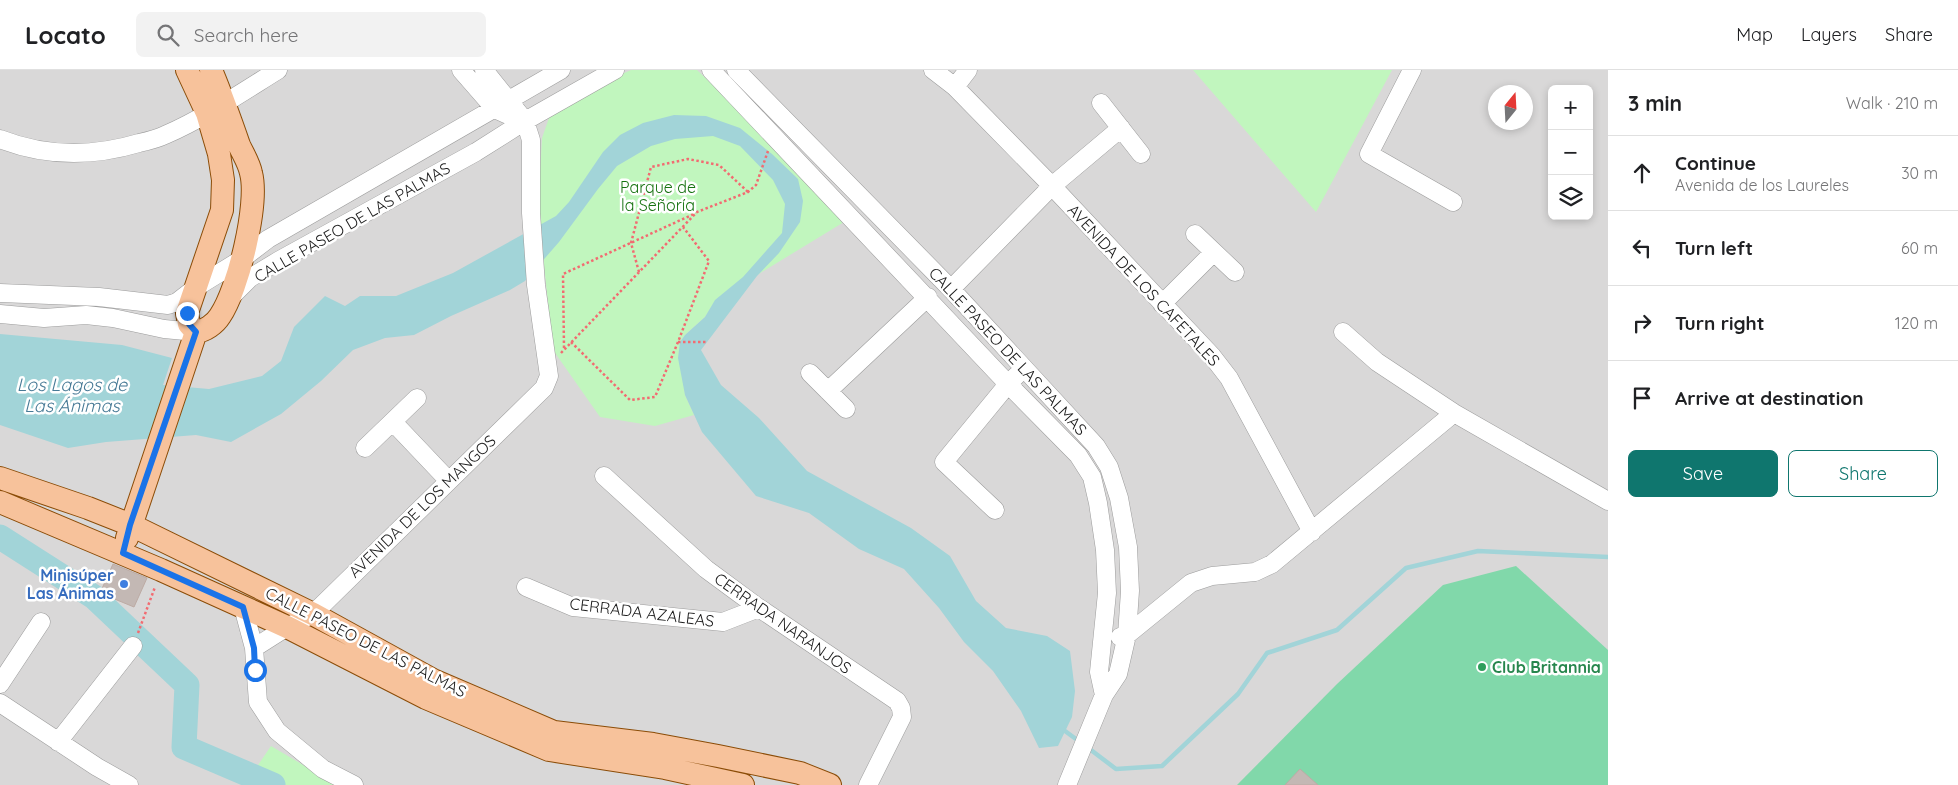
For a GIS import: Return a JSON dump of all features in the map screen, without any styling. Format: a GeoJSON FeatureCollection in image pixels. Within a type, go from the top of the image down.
{"type":"FeatureCollection","features":[{"type":"Feature","properties":{"kind":"main road"},"geometry":{"type":"LineString","coordinates":[[187,70],[216,108],[239,145],[252,173],[253,209],[242,259],[228,301]]}},
{"type":"Feature","properties":{"kind":"main road"},"geometry":{"type":"LineString","coordinates":[[123,553],[130,525],[196,332],[189,324],[187,313],[222,210],[223,180],[211,70]]}},
{"type":"Feature","properties":{"kind":"main road","name":"CALLE PASEO DE LAS PALMAS"},"geometry":{"type":"LineString","coordinates":[[196,332],[203,331],[220,317],[228,301]]}},
{"type":"Feature","properties":{"kind":"main road","name":"CALLE PASEO DE LAS PALMAS"},"geometry":{"type":"LineString","coordinates":[[0,478],[88,508],[130,525],[314,614],[433,680],[554,732],[653,744],[718,756],[800,773],[830,785]]}},
{"type":"Feature","properties":{"kind":"main road","name":"CALLE PASEO DE LAS PALMAS"},"geometry":{"type":"LineString","coordinates":[[0,502],[123,553],[243,607],[287,627],[426,698],[549,750],[665,768],[743,785]]}},
{"type":"Feature","properties":{"kind":"street"},"geometry":{"type":"LineString","coordinates":[[0,139],[23,148],[49,152],[94,153],[128,147],[164,136],[216,108],[278,70]]}},
{"type":"Feature","properties":{"kind":"street"},"geometry":{"type":"LineString","coordinates":[[461,70],[502,105],[525,121],[531,140],[531,213],[536,285],[548,376]]}},
{"type":"Feature","properties":{"kind":"street"},"geometry":{"type":"LineString","coordinates":[[484,70],[502,105]]}},
{"type":"Feature","properties":{"kind":"street","name":"CALLE PASEO DE LAS PALMAS"},"geometry":{"type":"LineString","coordinates":[[0,293],[99,297],[168,305],[176,302],[268,240],[561,70]]}},
{"type":"Feature","properties":{"kind":"street","name":"CALLE PASEO DE LAS PALMAS"},"geometry":{"type":"LineString","coordinates":[[228,301],[250,278],[278,261],[476,152],[525,121],[615,70]]}},
{"type":"Feature","properties":{"kind":"street","name":"CALLE PASEO DE LAS PALMAS"},"geometry":{"type":"LineString","coordinates":[[711,70],[928,297],[1008,384],[1078,455],[1092,477],[1105,550],[1107,593],[1099,672],[1104,695]]}},
{"type":"Feature","properties":{"kind":"street","name":"CALLE PASEO DE LAS PALMAS"},"geometry":{"type":"LineString","coordinates":[[736,70],[951,289],[1096,446],[1109,467],[1120,498],[1128,546],[1130,591],[1127,635],[1118,674],[1104,695],[1067,785]]}},
{"type":"Feature","properties":{"kind":"street","name":"AVENIDA DE LOS CAFETALES"},"geometry":{"type":"LineString","coordinates":[[933,70],[955,87],[1052,186],[1212,356],[1229,378],[1312,532]]}},
{"type":"Feature","properties":{"kind":"street"},"geometry":{"type":"LineString","coordinates":[[955,87],[968,70]]}},
{"type":"Feature","properties":{"kind":"street"},"geometry":{"type":"LineString","coordinates":[[1412,70],[1369,154],[1453,202]]}},
{"type":"Feature","properties":{"kind":"street"},"geometry":{"type":"LineString","coordinates":[[1101,103],[1140,154]]}},
{"type":"Feature","properties":{"kind":"street"},"geometry":{"type":"LineString","coordinates":[[951,289],[1052,186],[1121,128]]}},
{"type":"Feature","properties":{"kind":"street"},"geometry":{"type":"LineString","coordinates":[[1195,234],[1234,272]]}},
{"type":"Feature","properties":{"kind":"street"},"geometry":{"type":"LineString","coordinates":[[897,265],[913,250]]}},
{"type":"Feature","properties":{"kind":"street"},"geometry":{"type":"LineString","coordinates":[[1162,304],[1214,252]]}},
{"type":"Feature","properties":{"kind":"street"},"geometry":{"type":"LineString","coordinates":[[828,391],[928,297]]}},
{"type":"Feature","properties":{"kind":"street"},"geometry":{"type":"LineString","coordinates":[[0,314],[44,318],[86,315],[113,318],[164,329],[196,332]]}},
{"type":"Feature","properties":{"kind":"street"},"geometry":{"type":"LineString","coordinates":[[1343,332],[1377,362],[1454,413],[1608,501]]}},
{"type":"Feature","properties":{"kind":"street"},"geometry":{"type":"LineString","coordinates":[[995,510],[944,462],[1008,384],[1025,368]]}},
{"type":"Feature","properties":{"kind":"street"},"geometry":{"type":"LineString","coordinates":[[810,372],[846,409]]}},
{"type":"Feature","properties":{"kind":"street","name":"AVENIDA DE LOS MANGOS"},"geometry":{"type":"LineString","coordinates":[[254,648],[287,627],[314,614],[448,480],[544,388],[548,376]]}},
{"type":"Feature","properties":{"kind":"street"},"geometry":{"type":"LineString","coordinates":[[365,448],[417,398]]}},
{"type":"Feature","properties":{"kind":"street"},"geometry":{"type":"LineString","coordinates":[[1103,641],[1127,635],[1191,583],[1212,576],[1255,572],[1272,564],[1454,413]]}},
{"type":"Feature","properties":{"kind":"street"},"geometry":{"type":"LineString","coordinates":[[393,422],[448,480]]}},
{"type":"Feature","properties":{"kind":"street","name":"CERRADA NARANJOS"},"geometry":{"type":"LineString","coordinates":[[604,476],[706,569],[759,608],[898,701],[902,717],[868,785]]}},
{"type":"Feature","properties":{"kind":"street","name":"CERRADA AZALEAS"},"geometry":{"type":"LineString","coordinates":[[526,587],[573,607],[723,622],[759,608]]}},
{"type":"Feature","properties":{"kind":"street"},"geometry":{"type":"LineString","coordinates":[[243,607],[254,648],[258,702],[277,731],[323,769],[354,785]]}},
{"type":"Feature","properties":{"kind":"street"},"geometry":{"type":"LineString","coordinates":[[0,684],[41,622]]}},
{"type":"Feature","properties":{"kind":"street"},"geometry":{"type":"LineString","coordinates":[[58,742],[133,646]]}},
{"type":"Feature","properties":{"kind":"street"},"geometry":{"type":"LineString","coordinates":[[0,702],[58,742],[129,785]]}},
{"type":"Feature","properties":{"kind":"path"},"geometry":{"type":"LineString","coordinates":[[564,349],[563,274],[697,212],[748,192],[756,185],[769,147]]}},
{"type":"Feature","properties":{"kind":"path"},"geometry":{"type":"LineString","coordinates":[[639,272],[631,243],[651,167],[688,159],[719,166],[748,192]]}},
{"type":"Feature","properties":{"kind":"path"},"geometry":{"type":"LineString","coordinates":[[548,376],[564,349],[697,212]]}},
{"type":"Feature","properties":{"kind":"path"},"geometry":{"type":"LineString","coordinates":[[571,342],[630,400],[655,397],[709,261],[683,227]]}},
{"type":"Feature","properties":{"kind":"path"},"geometry":{"type":"LineString","coordinates":[[678,342],[708,342]]}},
{"type":"Feature","properties":{"kind":"path"},"geometry":{"type":"LineString","coordinates":[[133,646],[161,570]]}},
{"type":"Feature","properties":{"kind":"shaded area"},"geometry":{"type":"Polygon","coordinates":[[[0,70],[1608,70],[1608,785],[0,785],[0,70]]]}},
{"type":"Feature","properties":{"kind":"green space","name":"Parque de la Señoría"},"geometry":{"type":"Polygon","coordinates":[[[631,70],[697,70],[779,148],[849,219],[716,300],[705,317],[680,342],[685,395],[694,415],[655,426],[600,417],[553,350],[538,208],[542,138],[550,115],[602,83],[631,70]]]}},
{"type":"Feature","properties":{"kind":"green space"},"geometry":{"type":"Polygon","coordinates":[[[1193,70],[1392,70],[1316,212],[1193,70]]]}},
{"type":"Feature","properties":{"kind":"green space","name":"Club Britannia"},"geometry":{"type":"Polygon","coordinates":[[[1516,566],[1608,650],[1608,785],[1237,785],[1337,684],[1443,585],[1516,566]]]}},
{"type":"Feature","properties":{"kind":"green space"},"geometry":{"type":"Polygon","coordinates":[[[271,746],[337,785],[283,785],[256,768],[271,746]]]}},
{"type":"Feature","properties":{"kind":"water","name":"Los Lagos de Las Ánimas"},"geometry":{"type":"Polygon","coordinates":[[[674,115],[706,116],[740,128],[772,154],[798,179],[803,201],[800,222],[779,253],[757,276],[701,350],[721,385],[759,418],[807,471],[911,528],[950,556],[976,601],[1006,628],[1047,636],[1070,651],[1075,691],[1072,717],[1058,746],[1039,748],[1021,711],[993,671],[964,642],[939,608],[904,569],[859,549],[809,513],[756,496],[702,432],[685,395],[678,358],[680,342],[705,317],[715,300],[743,277],[782,233],[785,204],[773,180],[740,146],[713,136],[675,139],[651,146],[617,166],[559,242],[525,281],[510,290],[414,335],[385,338],[353,350],[321,381],[281,414],[231,442],[196,435],[106,442],[68,448],[0,425],[0,334],[122,345],[172,358],[163,385],[209,389],[262,376],[281,361],[294,327],[325,296],[345,306],[360,296],[396,296],[453,273],[556,216],[569,202],[603,152],[620,135],[643,123],[674,115]]]}},
{"type":"Feature","properties":{"kind":"building","name":"Minisúper Las Ánimas"},"geometry":{"type":"Polygon","coordinates":[[[113,564],[147,578],[134,607],[100,593],[113,564]]]}},
{"type":"Feature","properties":{"kind":"building"},"geometry":{"type":"Polygon","coordinates":[[[1300,769],[1318,785],[1285,785],[1300,769]]]}},
{"type":"Feature","properties":{"kind":"waterway"},"geometry":{"type":"LineString","coordinates":[[0,537],[94,597],[187,685],[184,747],[273,785]]}},
{"type":"Feature","properties":{"kind":"waterway"},"geometry":{"type":"LineString","coordinates":[[1087,747],[1116,769],[1162,766],[1238,694],[1267,653],[1337,630],[1406,568],[1478,551],[1608,557]]}},
{"type":"Feature","properties":{"kind":"waterway"},"geometry":{"type":"LineString","coordinates":[[1065,731],[1080,742]]}},
{"type":"Feature","properties":{"kind":"place","name":"Minisúper Las Ánimas"},"geometry":{"type":"Point","coordinates":[124,584]}},
{"type":"Feature","properties":{"kind":"place","name":"Club Britannia"},"geometry":{"type":"Point","coordinates":[1482,667]}},
{"type":"Feature","properties":{"kind":"route"},"geometry":{"type":"LineString","coordinates":[[187,313],[189,324],[196,332],[130,525],[123,553],[243,607],[254,648],[255,670]]}}]}
